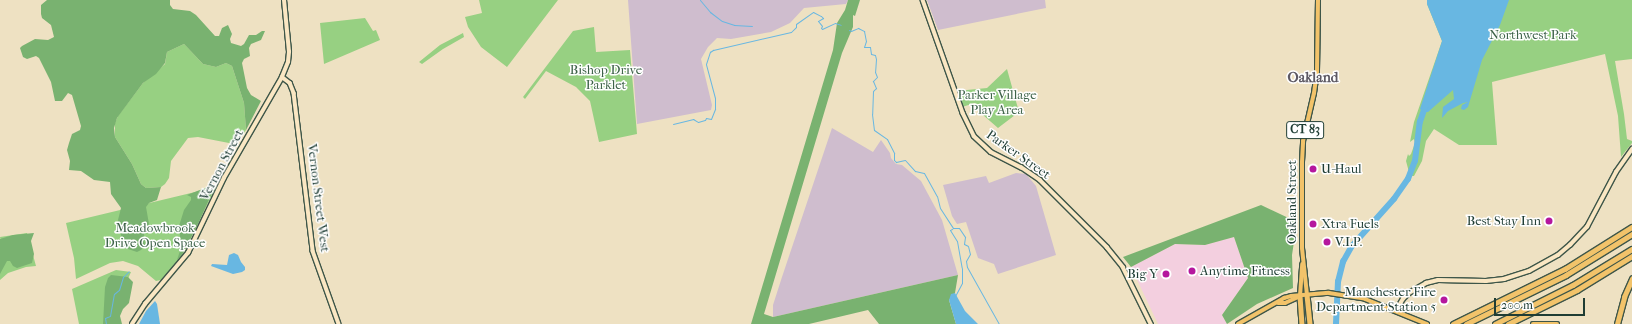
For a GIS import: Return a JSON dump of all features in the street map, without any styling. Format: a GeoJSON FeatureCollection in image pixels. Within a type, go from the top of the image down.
{"type":"FeatureCollection","features":[{"type":"Feature","properties":{"kind":"highway"},"geometry":{"type":"LineString","coordinates":[[1453,324],[1565,269],[1632,227]]}},
{"type":"Feature","properties":{"kind":"highway"},"geometry":{"type":"LineString","coordinates":[[1466,324],[1550,284],[1592,260],[1632,234]]}},
{"type":"Feature","properties":{"kind":"highway"},"geometry":{"type":"LineString","coordinates":[[1495,324],[1568,288],[1632,249]]}},
{"type":"Feature","properties":{"kind":"highway"},"geometry":{"type":"LineString","coordinates":[[1508,324],[1572,292],[1632,256]]}},
{"type":"Feature","properties":{"kind":"highway"},"geometry":{"type":"LineString","coordinates":[[1617,324],[1624,297],[1632,279]]}},
{"type":"Feature","properties":{"kind":"highway"},"geometry":{"type":"LineString","coordinates":[[1307,295],[1310,324]]}},
{"type":"Feature","properties":{"kind":"highway"},"geometry":{"type":"LineString","coordinates":[[1300,296],[1302,324]]}},
{"type":"Feature","properties":{"kind":"highway"},"geometry":{"type":"LineString","coordinates":[[1448,324],[1461,320]]}},
{"type":"Feature","properties":{"kind":"highway"},"geometry":{"type":"LineString","coordinates":[[1533,324],[1557,324]]}},
{"type":"Feature","properties":{"kind":"main road","name":"Oakland Street"},"geometry":{"type":"LineString","coordinates":[[1300,296],[1303,261],[1302,152],[1317,71],[1318,0]]}},
{"type":"Feature","properties":{"kind":"main road","name":"Oakland Street"},"geometry":{"type":"LineString","coordinates":[[1303,261],[1306,276],[1307,295]]}},
{"type":"Feature","properties":{"kind":"main road"},"geometry":{"type":"LineString","coordinates":[[1238,324],[1256,313],[1278,303],[1284,298],[1329,293],[1345,294],[1365,299],[1427,324]]}},
{"type":"Feature","properties":{"kind":"street","name":"Vernon Street"},"geometry":{"type":"LineString","coordinates":[[132,324],[145,304],[188,253],[224,178],[282,77],[288,62],[289,52],[284,0]]}},
{"type":"Feature","properties":{"kind":"street","name":"Parker Street"},"geometry":{"type":"LineString","coordinates":[[923,0],[965,119],[974,136],[991,152],[1021,167],[1040,180],[1107,247],[1123,267],[1151,324]]}},
{"type":"Feature","properties":{"kind":"street","name":"Vernon Street West"},"geometry":{"type":"LineString","coordinates":[[282,77],[290,83],[294,93],[313,251],[339,324]]}},
{"type":"Feature","properties":{"kind":"street"},"geometry":{"type":"LineString","coordinates":[[1396,311],[1403,299],[1426,283],[1438,280],[1486,281],[1504,279],[1529,272],[1558,255],[1575,241],[1587,227],[1616,172],[1632,149]]}},
{"type":"Feature","properties":{"kind":"shaded area"},"geometry":{"type":"Polygon","coordinates":[[[628,0],[848,0],[846,4],[804,8],[790,23],[771,32],[731,39],[717,38],[708,47],[701,59],[712,105],[711,110],[637,124],[628,0]]]}},
{"type":"Feature","properties":{"kind":"shaded area"},"geometry":{"type":"Polygon","coordinates":[[[927,0],[1045,0],[1046,8],[938,30],[927,0]]]}},
{"type":"Feature","properties":{"kind":"shaded area"},"geometry":{"type":"Polygon","coordinates":[[[832,128],[873,152],[881,140],[896,164],[902,165],[921,181],[942,220],[958,275],[773,317],[773,305],[832,128]]]}},
{"type":"Feature","properties":{"kind":"shaded area"},"geometry":{"type":"Polygon","coordinates":[[[1016,173],[1026,174],[1036,186],[1056,255],[998,274],[994,264],[978,258],[966,222],[957,224],[952,216],[943,185],[986,176],[989,183],[1016,173]]]}},
{"type":"Feature","properties":{"kind":"shaded area"},"geometry":{"type":"Polygon","coordinates":[[[1234,237],[1248,278],[1222,315],[1227,324],[1158,324],[1131,267],[1175,244],[1205,245],[1234,237]]]}},
{"type":"Feature","properties":{"kind":"green space"},"geometry":{"type":"Polygon","coordinates":[[[47,0],[170,0],[170,5],[173,9],[190,11],[196,15],[215,36],[219,36],[222,28],[228,25],[232,34],[230,39],[231,43],[241,46],[244,44],[249,35],[256,35],[262,31],[265,31],[261,40],[251,44],[249,48],[250,56],[244,59],[242,63],[247,88],[251,95],[261,101],[246,130],[244,103],[232,66],[226,63],[216,67],[203,64],[184,44],[167,52],[165,63],[156,74],[143,83],[117,118],[114,128],[115,137],[132,164],[141,184],[146,188],[161,187],[157,200],[149,203],[146,207],[149,224],[144,234],[145,245],[137,252],[125,248],[123,245],[118,220],[121,208],[111,194],[110,182],[94,180],[81,171],[69,170],[70,161],[67,150],[72,134],[80,130],[81,126],[72,95],[68,93],[62,101],[55,101],[51,82],[39,58],[36,56],[27,59],[23,57],[20,48],[22,46],[35,39],[48,40],[54,37],[51,25],[42,18],[41,14],[41,5],[47,0]]]}},
{"type":"Feature","properties":{"kind":"green space"},"geometry":{"type":"Polygon","coordinates":[[[479,0],[558,0],[507,67],[481,47],[468,27],[465,17],[482,13],[479,0]]]}},
{"type":"Feature","properties":{"kind":"green space"},"geometry":{"type":"Polygon","coordinates":[[[848,0],[860,0],[855,16],[853,15],[853,27],[842,53],[764,314],[773,317],[958,275],[955,293],[949,300],[956,324],[879,324],[868,310],[809,324],[751,324],[833,50],[837,23],[845,10],[848,0]]]}},
{"type":"Feature","properties":{"kind":"green space","name":"Northwest Park"},"geometry":{"type":"Polygon","coordinates":[[[1427,0],[1632,0],[1632,59],[1615,61],[1627,139],[1632,141],[1632,143],[1621,157],[1618,116],[1605,54],[1492,82],[1497,145],[1459,145],[1434,129],[1426,141],[1422,161],[1414,176],[1410,176],[1406,161],[1408,154],[1409,156],[1411,154],[1415,143],[1414,139],[1410,142],[1414,122],[1442,41],[1427,4],[1427,0]]]}},
{"type":"Feature","properties":{"kind":"green space"},"geometry":{"type":"Polygon","coordinates":[[[365,18],[373,31],[376,30],[380,40],[324,64],[320,23],[365,18]]]}},
{"type":"Feature","properties":{"kind":"green space","name":"Bishop Drive Parklet"},"geometry":{"type":"Polygon","coordinates":[[[594,27],[596,52],[630,50],[637,134],[599,142],[590,101],[576,87],[546,71],[525,99],[523,97],[573,31],[594,27]]]}},
{"type":"Feature","properties":{"kind":"green space"},"geometry":{"type":"Polygon","coordinates":[[[463,33],[464,37],[443,49],[422,64],[419,62],[440,45],[463,33]]]}},
{"type":"Feature","properties":{"kind":"green space"},"geometry":{"type":"Polygon","coordinates":[[[184,44],[203,64],[216,67],[226,63],[232,66],[244,103],[246,130],[243,135],[229,143],[198,137],[188,138],[171,161],[169,178],[165,184],[161,187],[146,188],[141,184],[132,164],[115,137],[115,123],[118,116],[143,83],[165,64],[167,52],[184,44]]]}},
{"type":"Feature","properties":{"kind":"green space","name":"Parker Village Play Area"},"geometry":{"type":"Polygon","coordinates":[[[1007,69],[1019,112],[998,128],[983,115],[975,103],[962,107],[957,91],[987,88],[1007,69]]]}},
{"type":"Feature","properties":{"kind":"green space"},"geometry":{"type":"Polygon","coordinates":[[[213,186],[213,190],[199,222],[184,252],[177,260],[181,248],[179,226],[184,210],[191,200],[191,197],[187,195],[213,186]]]}},
{"type":"Feature","properties":{"kind":"green space","name":"Meadowbrook Drive Open Space"},"geometry":{"type":"Polygon","coordinates":[[[216,187],[181,257],[161,280],[156,281],[138,266],[123,261],[110,263],[76,279],[74,258],[66,223],[216,187]]]}},
{"type":"Feature","properties":{"kind":"green space"},"geometry":{"type":"Polygon","coordinates":[[[1261,205],[1297,222],[1292,255],[1293,288],[1257,304],[1227,324],[1222,315],[1248,278],[1234,237],[1205,245],[1175,244],[1131,267],[1123,257],[1261,205]]]}},
{"type":"Feature","properties":{"kind":"green space"},"geometry":{"type":"Polygon","coordinates":[[[27,233],[36,266],[26,267],[8,273],[0,280],[0,261],[4,257],[0,237],[27,233]]]}},
{"type":"Feature","properties":{"kind":"green space"},"geometry":{"type":"Polygon","coordinates":[[[34,233],[31,241],[34,254],[32,263],[17,268],[13,266],[10,261],[7,261],[0,274],[0,239],[13,235],[34,233]]]}},
{"type":"Feature","properties":{"kind":"green space","name":"Meadowbrook Drive Open Space"},"geometry":{"type":"Polygon","coordinates":[[[116,270],[131,272],[122,292],[116,324],[79,324],[72,289],[116,270]]]}},
{"type":"Feature","properties":{"kind":"green space"},"geometry":{"type":"Polygon","coordinates":[[[111,275],[128,277],[133,282],[129,303],[123,309],[120,316],[122,324],[103,324],[105,287],[108,278],[111,275]]]}},
{"type":"Feature","properties":{"kind":"water"},"geometry":{"type":"Polygon","coordinates":[[[1427,0],[1509,0],[1500,25],[1482,60],[1468,107],[1464,110],[1461,109],[1462,105],[1468,102],[1463,103],[1448,111],[1442,118],[1443,107],[1454,99],[1453,90],[1428,112],[1424,112],[1420,109],[1442,41],[1427,4],[1427,0]]]}},
{"type":"Feature","properties":{"kind":"water"},"geometry":{"type":"Polygon","coordinates":[[[234,253],[238,255],[245,267],[245,270],[242,272],[233,274],[211,266],[212,264],[227,265],[229,255],[234,253]]]}},
{"type":"Feature","properties":{"kind":"water"},"geometry":{"type":"Polygon","coordinates":[[[955,293],[965,311],[978,324],[956,324],[949,300],[951,294],[955,293]]]}},
{"type":"Feature","properties":{"kind":"water"},"geometry":{"type":"Polygon","coordinates":[[[155,301],[157,304],[160,324],[139,324],[146,311],[155,301]]]}},
{"type":"Feature","properties":{"kind":"waterway"},"geometry":{"type":"LineString","coordinates":[[700,0],[710,12],[722,21],[734,25],[752,26]]}},
{"type":"Feature","properties":{"kind":"waterway"},"geometry":{"type":"LineString","coordinates":[[673,124],[693,119],[698,122],[705,120],[706,118],[711,119],[715,109],[715,98],[706,64],[710,52],[713,50],[791,32],[796,27],[796,24],[813,12],[823,18],[818,21],[822,26],[822,29],[835,23],[841,25]]}},
{"type":"Feature","properties":{"kind":"waterway"},"geometry":{"type":"LineString","coordinates":[[849,30],[851,31],[858,28],[864,31],[866,41],[864,47],[870,47],[871,54],[875,55],[875,72],[877,77],[873,81],[876,88],[873,91],[872,114],[874,130],[887,139],[894,153],[894,160],[896,162],[905,160],[915,171],[924,173],[937,196],[940,208],[953,228],[959,228],[965,237],[964,244],[968,246],[970,254],[966,261],[967,267],[999,324]]}},
{"type":"Feature","properties":{"kind":"waterway"},"geometry":{"type":"LineString","coordinates":[[1336,324],[1338,282],[1343,262],[1352,246],[1394,199],[1408,179],[1415,161],[1420,122],[1426,105]]}},
{"type":"Feature","properties":{"kind":"waterway"},"geometry":{"type":"LineString","coordinates":[[952,229],[950,230],[957,241],[962,268],[962,283],[955,296]]}},
{"type":"Feature","properties":{"kind":"waterway"},"geometry":{"type":"LineString","coordinates":[[106,324],[105,318],[110,316],[114,294],[119,290],[123,277],[129,271]]}},
{"type":"Feature","properties":{"kind":"place","name":"U-Haul"},"geometry":{"type":"Point","coordinates":[1313,169]}},
{"type":"Feature","properties":{"kind":"place","name":"Best Stay Inn"},"geometry":{"type":"Point","coordinates":[1549,221]}},
{"type":"Feature","properties":{"kind":"place","name":"Xtra Fuels"},"geometry":{"type":"Point","coordinates":[1313,224]}},
{"type":"Feature","properties":{"kind":"place","name":"V.I.P."},"geometry":{"type":"Point","coordinates":[1327,242]}},
{"type":"Feature","properties":{"kind":"place","name":"Anytime Fitness"},"geometry":{"type":"Point","coordinates":[1192,271]}},
{"type":"Feature","properties":{"kind":"place","name":"Big Y"},"geometry":{"type":"Point","coordinates":[1166,274]}},
{"type":"Feature","properties":{"kind":"place","name":"Manchester Fire Department Station 5"},"geometry":{"type":"Point","coordinates":[1444,300]}},
{"type":"Feature","properties":{"kind":"district","name":"Oakland"},"geometry":{"type":"Point","coordinates":[1313,78]}}]}
